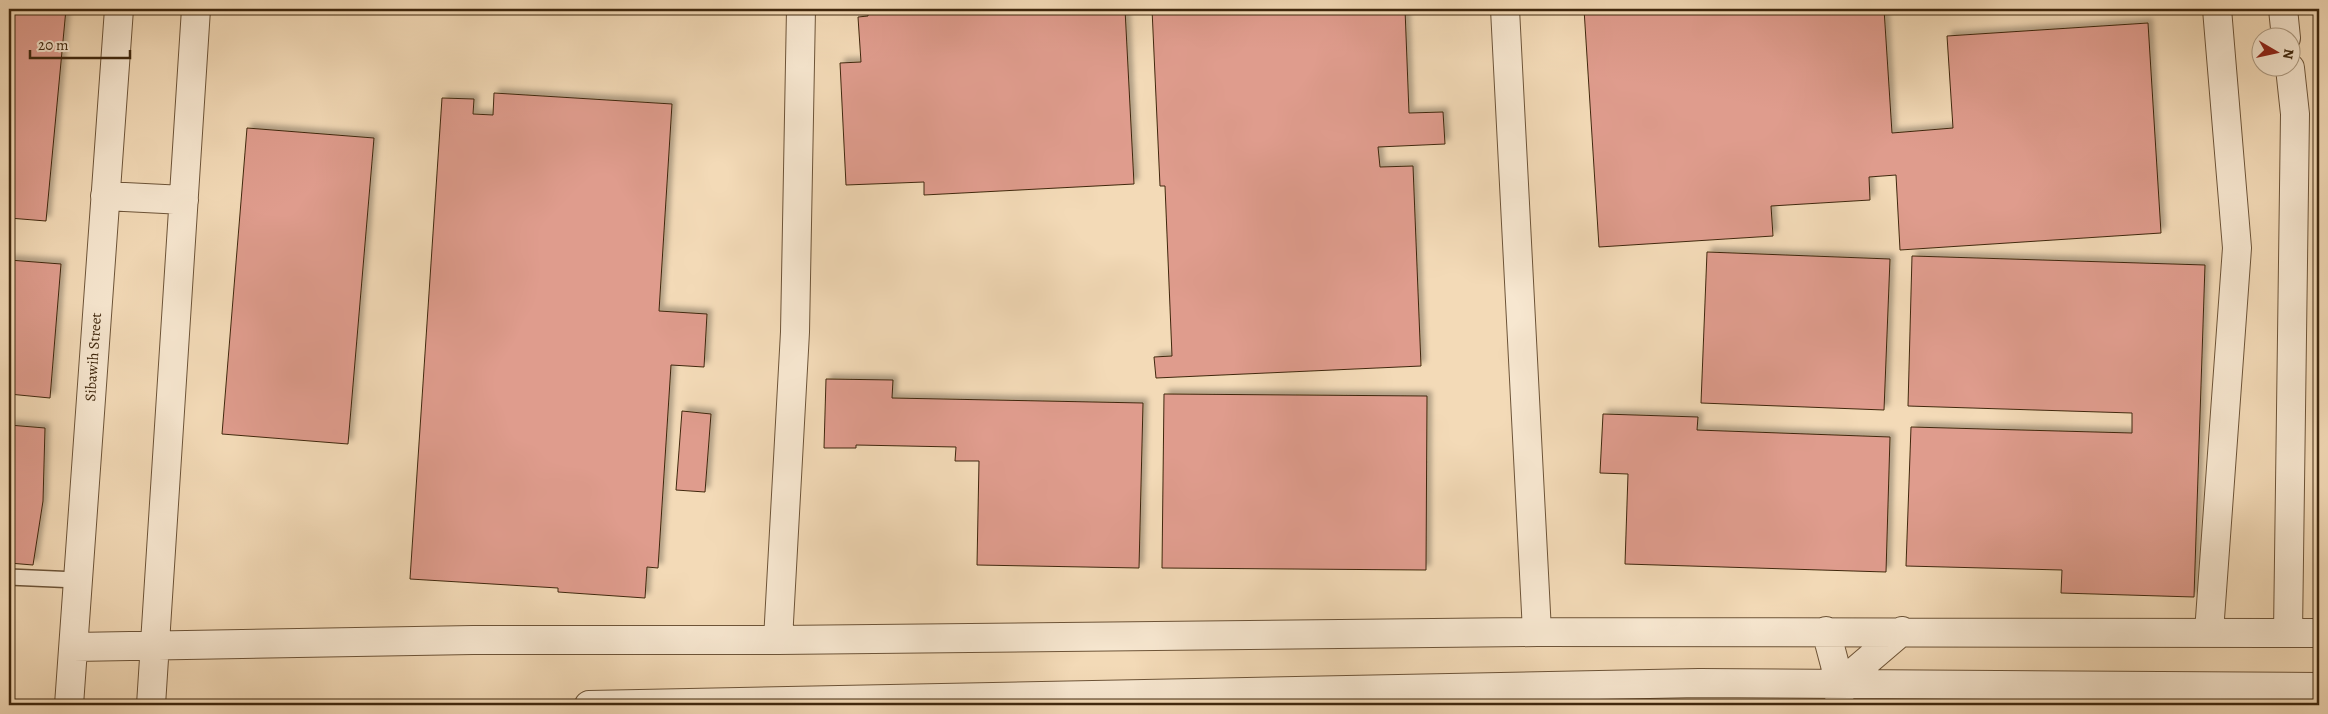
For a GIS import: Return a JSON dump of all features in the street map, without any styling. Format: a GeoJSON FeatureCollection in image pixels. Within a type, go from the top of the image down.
{"type":"FeatureCollection","features":[{"type":"Feature","properties":{"kind":"street","name":"Sibawih Street"},"geometry":{"type":"LineString","coordinates":[[69,705],[119,9]]}},
{"type":"Feature","properties":{"kind":"street"},"geometry":{"type":"LineString","coordinates":[[151,705],[196,9]]}},
{"type":"Feature","properties":{"kind":"street"},"geometry":{"type":"LineString","coordinates":[[778,640],[795,332],[801,9]]}},
{"type":"Feature","properties":{"kind":"street"},"geometry":{"type":"LineString","coordinates":[[1505,9],[1537,632]]}},
{"type":"Feature","properties":{"kind":"street"},"geometry":{"type":"LineString","coordinates":[[2209,632],[2237,248],[2217,9]]}},
{"type":"Feature","properties":{"kind":"street"},"geometry":{"type":"LineString","coordinates":[[2283,9],[2285,28]]}},
{"type":"Feature","properties":{"kind":"street"},"geometry":{"type":"LineString","coordinates":[[2288,632],[2296,114],[2291,78]]}},
{"type":"Feature","properties":{"kind":"street"},"geometry":{"type":"LineString","coordinates":[[105,196],[184,200]]}},
{"type":"Feature","properties":{"kind":"street"},"geometry":{"type":"LineString","coordinates":[[1840,694],[1902,630]]}},
{"type":"Feature","properties":{"kind":"street"},"geometry":{"type":"LineString","coordinates":[[74,647],[474,640],[778,640],[1537,632],[1902,630],[2319,633]]}},
{"type":"Feature","properties":{"kind":"street"},"geometry":{"type":"LineString","coordinates":[[1826,631],[1840,694]]}},
{"type":"Feature","properties":{"kind":"street"},"geometry":{"type":"LineString","coordinates":[[589,705],[1689,683],[1840,694],[2319,687]]}},
{"type":"Feature","properties":{"kind":"lane"},"geometry":{"type":"LineString","coordinates":[[9,576],[77,580]]}},
{"type":"Feature","properties":{"kind":"building"},"geometry":{"type":"Polygon","coordinates":[[[9,9],[66,9],[46,221],[9,218],[9,9]]]}},
{"type":"Feature","properties":{"kind":"building"},"geometry":{"type":"Polygon","coordinates":[[[868,9],[1125,9],[1134,184],[924,195],[924,182],[846,185],[840,63],[861,62],[858,17],[868,16],[868,9]]]}},
{"type":"Feature","properties":{"kind":"building"},"geometry":{"type":"Polygon","coordinates":[[[1152,9],[1405,9],[1409,113],[1443,112],[1445,144],[1378,147],[1380,167],[1413,166],[1421,366],[1156,378],[1154,357],[1172,356],[1165,186],[1160,186],[1152,9]]]}},
{"type":"Feature","properties":{"kind":"building"},"geometry":{"type":"Polygon","coordinates":[[[1584,9],[1884,9],[1892,133],[1953,128],[1947,36],[2148,23],[2161,233],[1900,250],[1896,175],[1869,177],[1870,200],[1771,206],[1773,236],[1599,247],[1584,9]]]}},
{"type":"Feature","properties":{"kind":"building"},"geometry":{"type":"Polygon","coordinates":[[[494,93],[672,104],[659,311],[707,314],[704,367],[671,365],[658,568],[647,567],[645,598],[558,592],[558,588],[410,579],[442,98],[474,99],[473,114],[493,115],[494,93]]]}},
{"type":"Feature","properties":{"kind":"building"},"geometry":{"type":"Polygon","coordinates":[[[247,128],[374,138],[348,444],[222,434],[247,128]]]}},
{"type":"Feature","properties":{"kind":"building"},"geometry":{"type":"Polygon","coordinates":[[[1707,252],[1890,259],[1884,410],[1701,403],[1707,252]]]}},
{"type":"Feature","properties":{"kind":"building"},"geometry":{"type":"Polygon","coordinates":[[[1912,256],[2205,265],[2194,597],[2061,593],[2062,570],[1906,566],[1911,427],[2132,433],[2132,413],[1908,406],[1912,256]]]}},
{"type":"Feature","properties":{"kind":"building"},"geometry":{"type":"Polygon","coordinates":[[[9,260],[61,264],[50,398],[9,394],[9,260]]]}},
{"type":"Feature","properties":{"kind":"building"},"geometry":{"type":"Polygon","coordinates":[[[826,379],[893,380],[892,398],[1143,403],[1139,568],[977,565],[979,461],[955,461],[956,447],[856,445],[856,448],[824,448],[826,379]]]}},
{"type":"Feature","properties":{"kind":"building"},"geometry":{"type":"Polygon","coordinates":[[[1164,394],[1427,396],[1426,570],[1162,568],[1164,394]]]}},
{"type":"Feature","properties":{"kind":"building"},"geometry":{"type":"Polygon","coordinates":[[[682,411],[711,414],[705,492],[676,490],[682,411]]]}},
{"type":"Feature","properties":{"kind":"building"},"geometry":{"type":"Polygon","coordinates":[[[1603,414],[1698,417],[1697,430],[1890,437],[1886,572],[1625,564],[1628,474],[1600,473],[1603,414]]]}},
{"type":"Feature","properties":{"kind":"building"},"geometry":{"type":"Polygon","coordinates":[[[9,425],[45,428],[43,501],[33,565],[9,563],[9,425]]]}}]}
